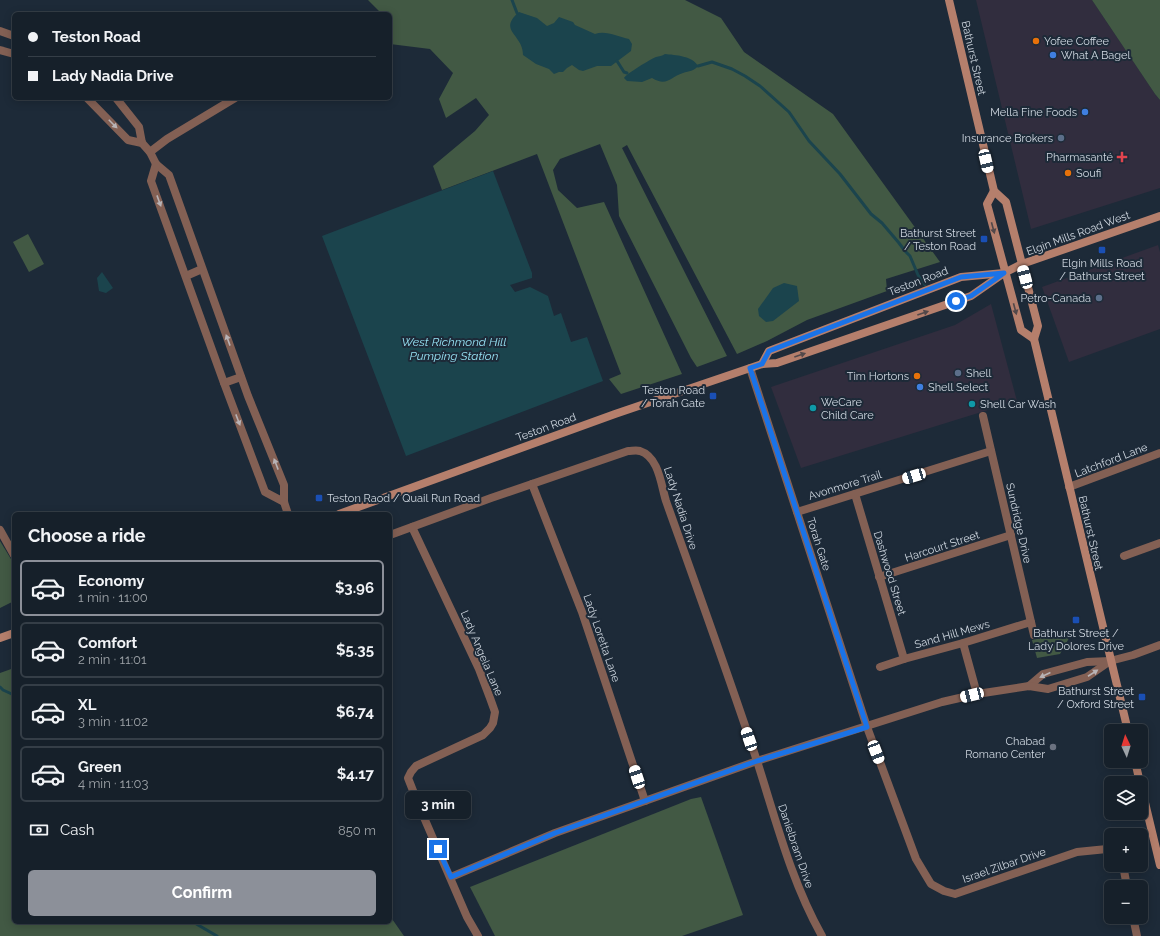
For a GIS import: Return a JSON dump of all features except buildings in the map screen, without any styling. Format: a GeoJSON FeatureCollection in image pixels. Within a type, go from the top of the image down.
{"type":"FeatureCollection","features":[{"type":"Feature","properties":{"kind":"main road","name":"Bathurst Street"},"geometry":{"type":"LineString","coordinates":[[949,0],[994,192],[1006,202],[1038,326],[1034,339],[1126,724]]}},
{"type":"Feature","properties":{"kind":"main road"},"geometry":{"type":"LineString","coordinates":[[994,192],[987,204],[1004,273],[1021,330],[1034,339]]}},
{"type":"Feature","properties":{"kind":"main road","name":"Elgin Mills Road West"},"geometry":{"type":"LineString","coordinates":[[1004,273],[1022,264],[1160,216]]}},
{"type":"Feature","properties":{"kind":"main road","name":"Teston Road"},"geometry":{"type":"LineString","coordinates":[[762,364],[769,351],[961,277],[1004,273]]}},
{"type":"Feature","properties":{"kind":"main road","name":"Teston Road"},"geometry":{"type":"LineString","coordinates":[[345,512],[615,414],[762,364],[777,363],[971,296],[1004,273]]}},
{"type":"Feature","properties":{"kind":"main road"},"geometry":{"type":"LineString","coordinates":[[0,638],[12,634]]}},
{"type":"Feature","properties":{"kind":"main road"},"geometry":{"type":"LineString","coordinates":[[1148,814],[1160,865]]}},
{"type":"Feature","properties":{"kind":"street"},"geometry":{"type":"LineString","coordinates":[[0,31],[12,35]]}},
{"type":"Feature","properties":{"kind":"street"},"geometry":{"type":"LineString","coordinates":[[0,50],[12,53]]}},
{"type":"Feature","properties":{"kind":"street"},"geometry":{"type":"LineString","coordinates":[[89,100],[128,140],[142,143]]}},
{"type":"Feature","properties":{"kind":"street"},"geometry":{"type":"LineString","coordinates":[[118,100],[139,127],[142,143],[150,152],[156,164],[169,175],[241,377],[284,485],[284,502],[287,512]]}},
{"type":"Feature","properties":{"kind":"street"},"geometry":{"type":"LineString","coordinates":[[150,152],[167,139],[232,100]]}},
{"type":"Feature","properties":{"kind":"street"},"geometry":{"type":"LineString","coordinates":[[156,164],[151,181],[265,492],[284,502]]}},
{"type":"Feature","properties":{"kind":"street"},"geometry":{"type":"LineString","coordinates":[[186,276],[202,269]]}},
{"type":"Feature","properties":{"kind":"street","name":"Torah Gate"},"geometry":{"type":"LineString","coordinates":[[750,368],[867,727]]}},
{"type":"Feature","properties":{"kind":"street"},"geometry":{"type":"LineString","coordinates":[[224,383],[241,377]]}},
{"type":"Feature","properties":{"kind":"street","name":"Sundridge Drive"},"geometry":{"type":"LineString","coordinates":[[983,416],[1034,635]]}},
{"type":"Feature","properties":{"kind":"street","name":"Lady Nadia Drive"},"geometry":{"type":"LineString","coordinates":[[392,534],[628,451],[639,450],[647,454],[654,462],[666,502],[757,761]]}},
{"type":"Feature","properties":{"kind":"street","name":"Avonmore Trail"},"geometry":{"type":"LineString","coordinates":[[797,512],[991,451]]}},
{"type":"Feature","properties":{"kind":"street","name":"Latchford Lane"},"geometry":{"type":"LineString","coordinates":[[1069,487],[1160,453]]}},
{"type":"Feature","properties":{"kind":"street","name":"Lady Loretta Lane"},"geometry":{"type":"LineString","coordinates":[[532,484],[582,612],[645,801]]}},
{"type":"Feature","properties":{"kind":"street","name":"Dashwood Street"},"geometry":{"type":"LineString","coordinates":[[855,494],[904,659]]}},
{"type":"Feature","properties":{"kind":"street","name":"Lady Angela Lane"},"geometry":{"type":"LineString","coordinates":[[412,527],[479,669],[494,712],[493,723],[483,734],[416,766],[408,778],[451,877]]}},
{"type":"Feature","properties":{"kind":"street"},"geometry":{"type":"LineString","coordinates":[[0,530],[12,552]]}},
{"type":"Feature","properties":{"kind":"street","name":"Harcourt Street"},"geometry":{"type":"LineString","coordinates":[[879,577],[1011,535]]}},
{"type":"Feature","properties":{"kind":"street"},"geometry":{"type":"LineString","coordinates":[[1124,556],[1160,543]]}},
{"type":"Feature","properties":{"kind":"street","name":"Sand Hill Mews"},"geometry":{"type":"LineString","coordinates":[[880,667],[1031,622]]}},
{"type":"Feature","properties":{"kind":"street"},"geometry":{"type":"LineString","coordinates":[[963,643],[977,694]]}},
{"type":"Feature","properties":{"kind":"street"},"geometry":{"type":"LineString","coordinates":[[1029,686],[1043,674],[1087,662],[1110,661],[1135,654],[1160,644]]}},
{"type":"Feature","properties":{"kind":"street"},"geometry":{"type":"LineString","coordinates":[[478,936],[467,917],[451,877],[555,833],[757,761],[942,702],[977,694],[1029,686],[1048,689],[1087,677],[1110,661]]}},
{"type":"Feature","properties":{"kind":"street","name":"Israel Zilbar Drive"},"geometry":{"type":"LineString","coordinates":[[867,727],[916,859],[931,884],[944,891],[955,894],[1077,852],[1104,849]]}},
{"type":"Feature","properties":{"kind":"street","name":"Danielbram Drive"},"geometry":{"type":"LineString","coordinates":[[757,761],[791,869],[802,898],[822,936]]}},
{"type":"Feature","properties":{"kind":"street"},"geometry":{"type":"LineString","coordinates":[[1134,924],[1137,936]]}},
{"type":"Feature","properties":{"kind":"shaded area"},"geometry":{"type":"Polygon","coordinates":[[[368,0],[685,0],[721,18],[744,52],[833,114],[940,262],[886,279],[887,291],[807,320],[767,341],[737,354],[627,145],[622,148],[727,356],[697,367],[691,358],[619,216],[617,185],[600,144],[560,159],[553,170],[558,190],[577,208],[604,202],[682,374],[621,394],[609,379],[621,374],[537,154],[442,190],[433,166],[475,131],[489,115],[476,98],[446,118],[439,99],[453,73],[430,49],[392,44],[392,12],[380,12],[368,0]]]}},
{"type":"Feature","properties":{"kind":"shaded area"},"geometry":{"type":"Polygon","coordinates":[[[976,0],[1092,0],[1160,100],[1160,188],[1031,229],[976,0]]]}},
{"type":"Feature","properties":{"kind":"shaded area"},"geometry":{"type":"Polygon","coordinates":[[[1092,0],[1160,0],[1160,100],[1155,94],[1092,0]]]}},
{"type":"Feature","properties":{"kind":"shaded area"},"geometry":{"type":"Polygon","coordinates":[[[28,234],[44,264],[29,272],[13,242],[28,234]]]}},
{"type":"Feature","properties":{"kind":"shaded area"},"geometry":{"type":"Polygon","coordinates":[[[1158,245],[1160,252],[1160,329],[1069,362],[1042,287],[1158,245]]]}},
{"type":"Feature","properties":{"kind":"shaded area"},"geometry":{"type":"Polygon","coordinates":[[[991,304],[1017,401],[801,468],[771,387],[955,325],[991,304]]]}},
{"type":"Feature","properties":{"kind":"shaded area"},"geometry":{"type":"Polygon","coordinates":[[[0,541],[12,561],[12,602],[0,608],[0,541]]]}},
{"type":"Feature","properties":{"kind":"shaded area"},"geometry":{"type":"Polygon","coordinates":[[[1073,631],[1060,654],[1037,658],[1032,640],[1073,631]]]}},
{"type":"Feature","properties":{"kind":"shaded area"},"geometry":{"type":"Polygon","coordinates":[[[12,669],[12,924],[392,924],[392,919],[404,936],[0,936],[0,673],[12,669]]]}},
{"type":"Feature","properties":{"kind":"shaded area"},"geometry":{"type":"Polygon","coordinates":[[[701,797],[743,915],[682,936],[495,936],[470,887],[691,799],[701,797]]]}},
{"type":"Feature","properties":{"kind":"water"},"geometry":{"type":"Polygon","coordinates":[[[519,12],[537,18],[547,26],[554,23],[559,17],[573,22],[575,25],[595,34],[608,33],[629,39],[632,44],[631,51],[611,66],[597,66],[583,71],[572,65],[563,72],[554,74],[549,69],[536,64],[523,55],[522,48],[513,33],[510,24],[519,12]]]}},
{"type":"Feature","properties":{"kind":"water"},"geometry":{"type":"Polygon","coordinates":[[[665,54],[688,58],[698,66],[693,70],[661,82],[652,78],[642,82],[627,81],[624,78],[644,63],[665,54]]]}},
{"type":"Feature","properties":{"kind":"water","name":"West Richmond Hill Pumping Station"},"geometry":{"type":"Polygon","coordinates":[[[493,171],[532,273],[532,278],[510,285],[515,292],[530,287],[548,296],[554,316],[561,313],[571,342],[587,337],[603,381],[406,456],[322,236],[493,171]]]}},
{"type":"Feature","properties":{"kind":"water"},"geometry":{"type":"Polygon","coordinates":[[[102,272],[113,288],[106,293],[99,291],[97,278],[102,272]]]}},
{"type":"Feature","properties":{"kind":"water"},"geometry":{"type":"Polygon","coordinates":[[[784,283],[797,286],[799,301],[773,321],[766,322],[759,316],[758,309],[773,288],[784,283]]]}},
{"type":"Feature","properties":{"kind":"waterway"},"geometry":{"type":"LineString","coordinates":[[512,0],[517,13]]}},
{"type":"Feature","properties":{"kind":"waterway"},"geometry":{"type":"LineString","coordinates":[[617,61],[624,72],[627,73]]}},
{"type":"Feature","properties":{"kind":"waterway"},"geometry":{"type":"LineString","coordinates":[[698,66],[712,62],[732,69],[760,86],[789,112],[809,141],[840,174],[871,214],[882,223],[910,256],[918,275],[925,285]]}},
{"type":"Feature","properties":{"kind":"waterway"},"geometry":{"type":"LineString","coordinates":[[0,687],[12,694]]}},
{"type":"Feature","properties":{"kind":"waterway"},"geometry":{"type":"LineString","coordinates":[[196,924],[217,936]]}},
{"type":"Feature","properties":{"kind":"place","name":"Yofee Coffee"},"geometry":{"type":"Point","coordinates":[1036,41]}},
{"type":"Feature","properties":{"kind":"place","name":"What A Bagel"},"geometry":{"type":"Point","coordinates":[1053,55]}},
{"type":"Feature","properties":{"kind":"place","name":"Mella Fine Foods"},"geometry":{"type":"Point","coordinates":[1085,112]}},
{"type":"Feature","properties":{"kind":"place","name":"Insurance Brokers"},"geometry":{"type":"Point","coordinates":[1061,138]}},
{"type":"Feature","properties":{"kind":"place","name":"Pharmasanté"},"geometry":{"type":"Point","coordinates":[1122,157]}},
{"type":"Feature","properties":{"kind":"place","name":"Soufi"},"geometry":{"type":"Point","coordinates":[1068,173]}},
{"type":"Feature","properties":{"kind":"place","name":"Bathurst Street / Teston Road"},"geometry":{"type":"Point","coordinates":[984,239]}},
{"type":"Feature","properties":{"kind":"place","name":"Elgin Mills Road / Bathurst Street"},"geometry":{"type":"Point","coordinates":[1102,250]}},
{"type":"Feature","properties":{"kind":"place","name":"Petro-Canada"},"geometry":{"type":"Point","coordinates":[1099,298]}},
{"type":"Feature","properties":{"kind":"place","name":"Shell"},"geometry":{"type":"Point","coordinates":[958,373]}},
{"type":"Feature","properties":{"kind":"place","name":"Tim Hortons"},"geometry":{"type":"Point","coordinates":[917,376]}},
{"type":"Feature","properties":{"kind":"place","name":"Shell Select"},"geometry":{"type":"Point","coordinates":[920,387]}},
{"type":"Feature","properties":{"kind":"place","name":"Teston Road / Torah Gate"},"geometry":{"type":"Point","coordinates":[713,396]}},
{"type":"Feature","properties":{"kind":"place","name":"Shell Car Wash"},"geometry":{"type":"Point","coordinates":[972,404]}},
{"type":"Feature","properties":{"kind":"place","name":"WeCare Child Care"},"geometry":{"type":"Point","coordinates":[813,408]}},
{"type":"Feature","properties":{"kind":"place","name":"Teston Raod / Quail Run Road"},"geometry":{"type":"Point","coordinates":[319,498]}},
{"type":"Feature","properties":{"kind":"place","name":"Bathurst Street / Lady Dolores Drive"},"geometry":{"type":"Point","coordinates":[1076,620]}},
{"type":"Feature","properties":{"kind":"place","name":"Bathurst Street / Oxford Street"},"geometry":{"type":"Point","coordinates":[1142,697]}},
{"type":"Feature","properties":{"kind":"place","name":"Chabad Romano Center"},"geometry":{"type":"Point","coordinates":[1053,747]}},
{"type":"Feature","properties":{"kind":"route"},"geometry":{"type":"LineString","coordinates":[[438,849],[451,877],[555,833],[757,761],[867,727],[750,368],[762,364],[769,351],[961,277],[1004,273],[971,296],[956,301]]}}]}
